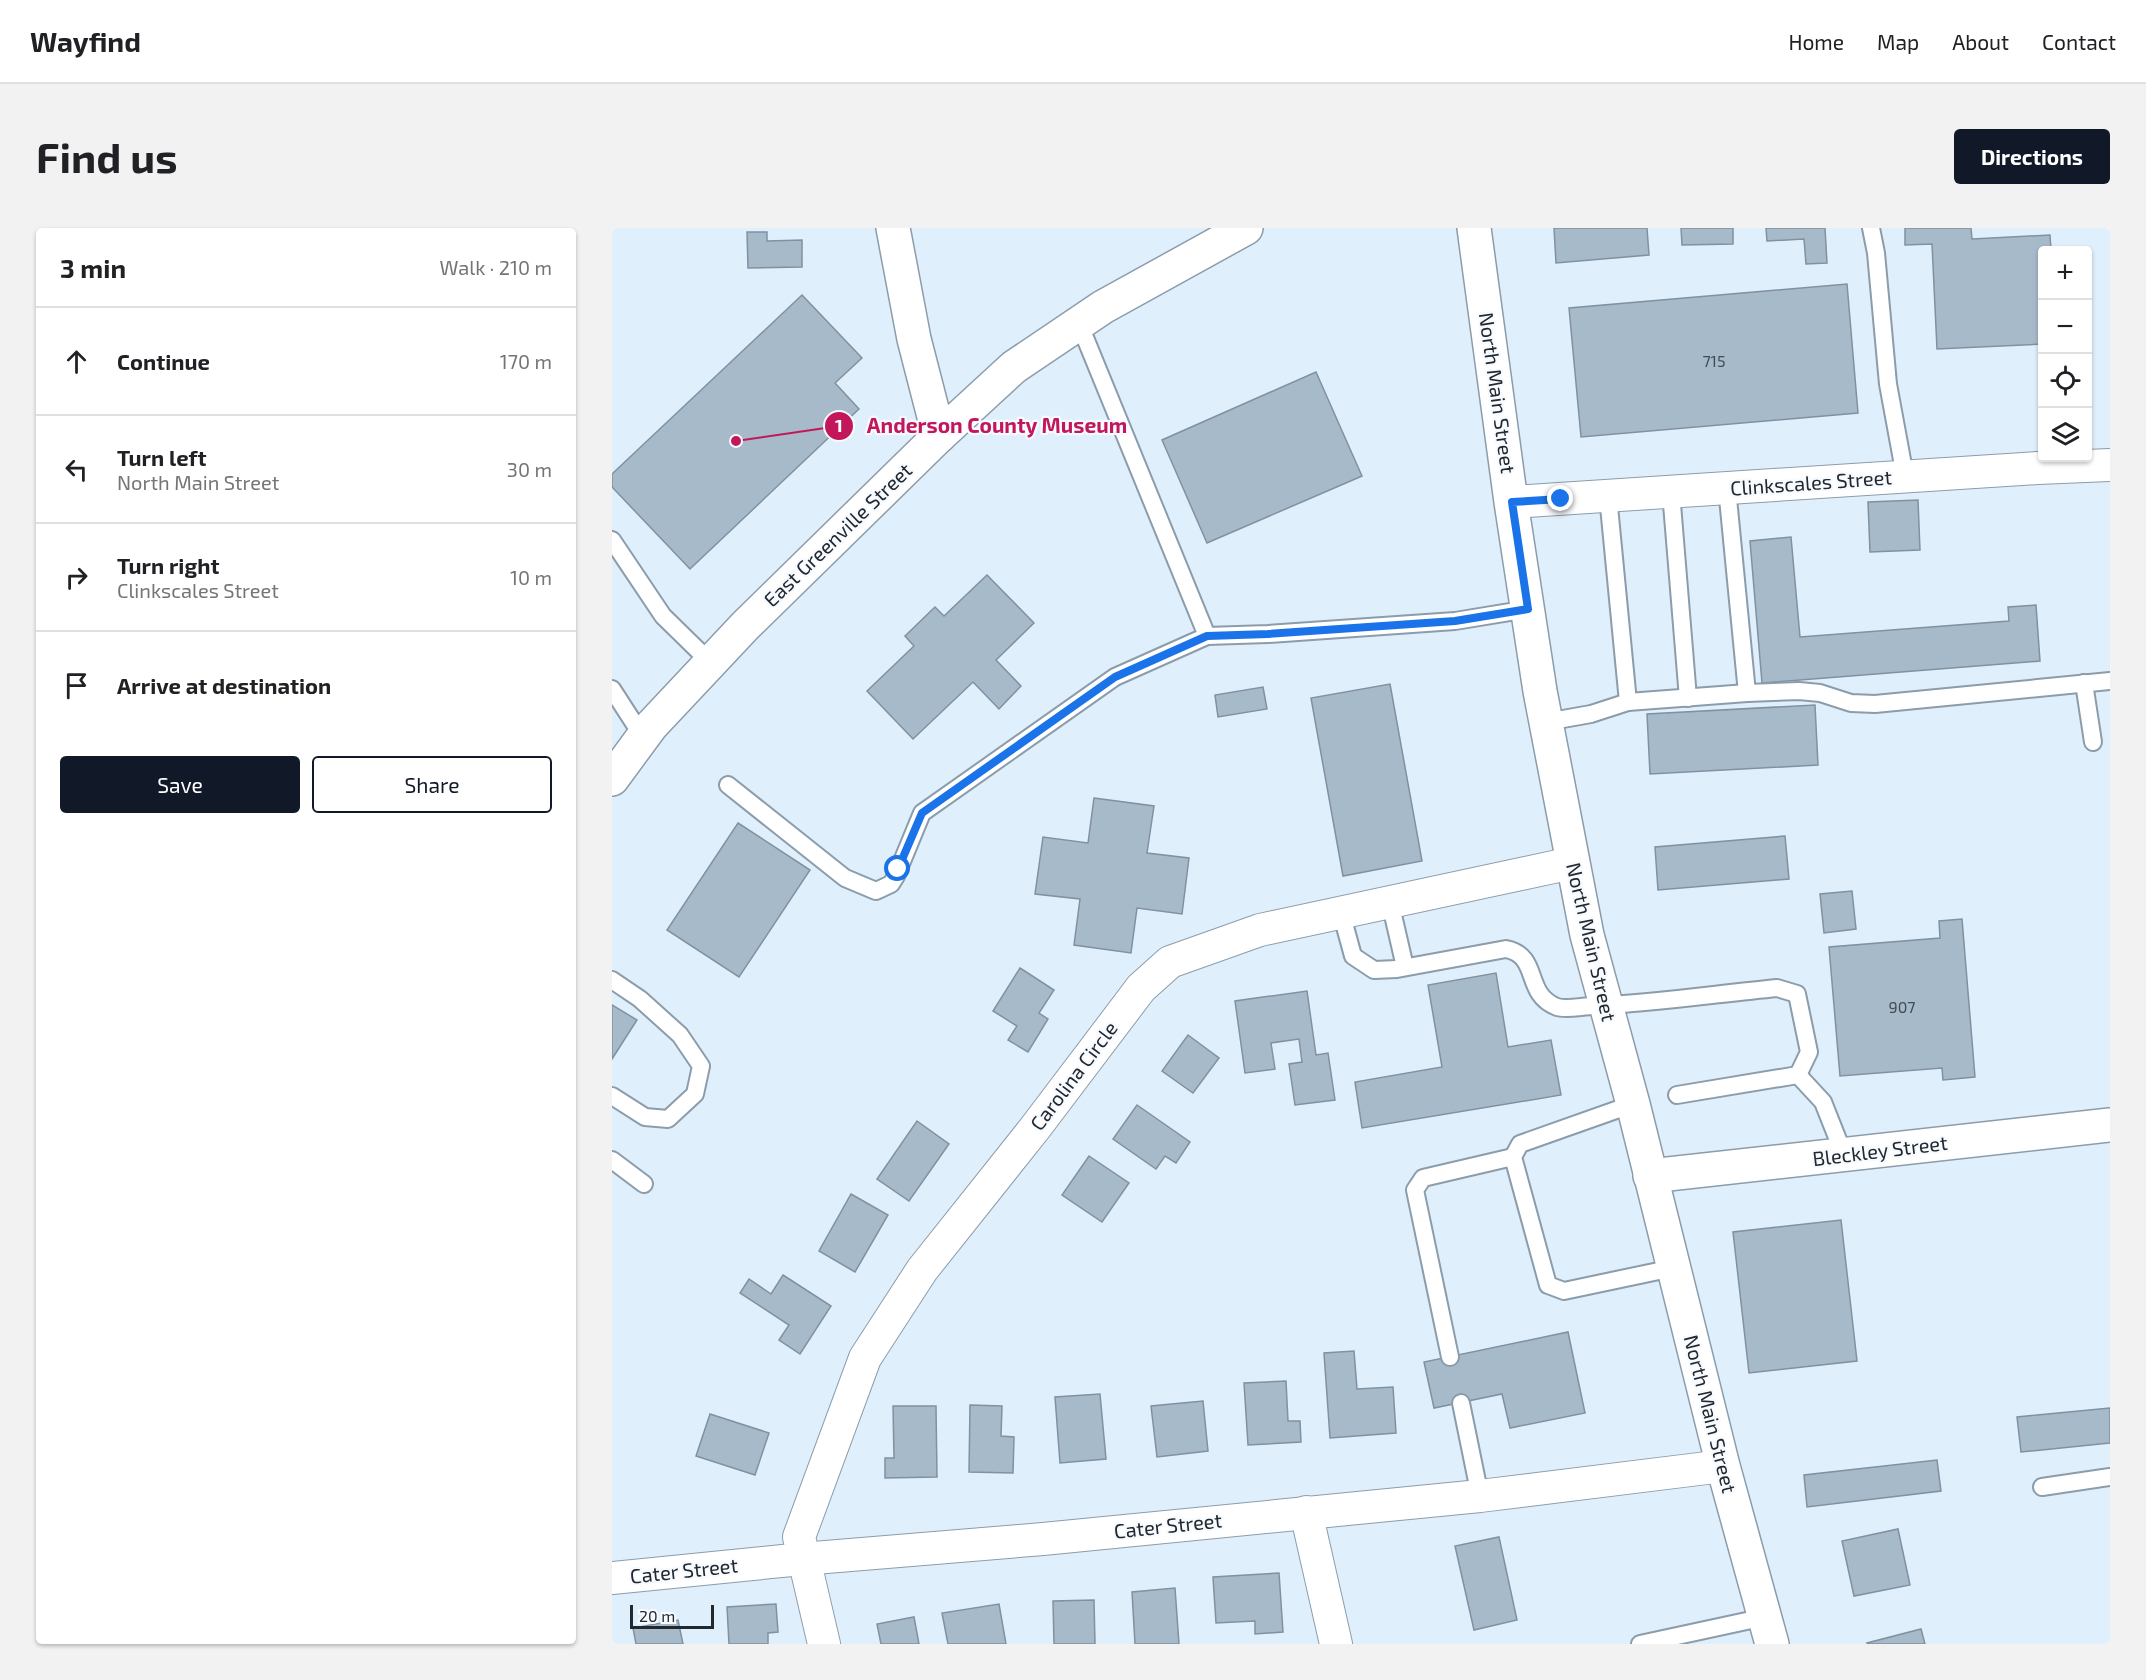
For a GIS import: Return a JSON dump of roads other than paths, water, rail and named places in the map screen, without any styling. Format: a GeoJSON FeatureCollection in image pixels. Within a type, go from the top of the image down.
{"type":"FeatureCollection","features":[{"type":"Feature","properties":{"kind":"main road"},"geometry":{"type":"LineString","coordinates":[[893,228],[914,339],[939,436]]}},
{"type":"Feature","properties":{"kind":"main road","name":"East Greenville Street"},"geometry":{"type":"LineString","coordinates":[[612,779],[643,737],[744,626],[939,436],[1014,367],[1103,307],[1246,228]]}},
{"type":"Feature","properties":{"kind":"main road","name":"North Main Street"},"geometry":{"type":"LineString","coordinates":[[1474,228],[1512,502],[1546,722],[1587,935],[1633,1104],[1723,1466],[1768,1630]]}},
{"type":"Feature","properties":{"kind":"main road","name":"Bleckley Street"},"geometry":{"type":"LineString","coordinates":[[1650,1176],[2110,1125]]}},
{"type":"Feature","properties":{"kind":"street","name":"Clinkscales Street"},"geometry":{"type":"LineString","coordinates":[[1512,502],[2110,465]]}},
{"type":"Feature","properties":{"kind":"street","name":"Carolina Circle"},"geometry":{"type":"LineString","coordinates":[[824,1644],[802,1559],[799,1537],[865,1358],[922,1270],[1035,1128],[1140,988],[1170,962],[1260,930],[1572,863]]}},
{"type":"Feature","properties":{"kind":"street","name":"Cater Street"},"geometry":{"type":"LineString","coordinates":[[612,1578],[1480,1496],[1723,1466]]}},
{"type":"Feature","properties":{"kind":"street"},"geometry":{"type":"LineString","coordinates":[[1306,1512],[1336,1644]]}},
{"type":"Feature","properties":{"kind":"lane"},"geometry":{"type":"LineString","coordinates":[[1871,228],[1876,253],[1888,384],[1905,477]]}},
{"type":"Feature","properties":{"kind":"lane"},"geometry":{"type":"LineString","coordinates":[[1079,323],[1207,636]]}},
{"type":"Feature","properties":{"kind":"lane"},"geometry":{"type":"LineString","coordinates":[[1727,488],[1747,693]]}},
{"type":"Feature","properties":{"kind":"lane"},"geometry":{"type":"LineString","coordinates":[[1671,492],[1688,698]]}},
{"type":"Feature","properties":{"kind":"lane"},"geometry":{"type":"LineString","coordinates":[[1608,496],[1628,702]]}},
{"type":"Feature","properties":{"kind":"lane"},"geometry":{"type":"LineString","coordinates":[[612,540],[663,616],[710,662]]}},
{"type":"Feature","properties":{"kind":"lane"},"geometry":{"type":"LineString","coordinates":[[728,785],[844,878],[876,891],[891,884],[896,876],[922,813],[1115,677],[1207,636],[1455,621],[1528,609]]}},
{"type":"Feature","properties":{"kind":"lane"},"geometry":{"type":"LineString","coordinates":[[1546,722],[1591,714],[1628,702],[1747,693],[1799,691],[1820,693],[1851,703],[1875,704],[2110,681]]}},
{"type":"Feature","properties":{"kind":"lane"},"geometry":{"type":"LineString","coordinates":[[2084,683],[2093,742]]}},
{"type":"Feature","properties":{"kind":"lane"},"geometry":{"type":"LineString","coordinates":[[612,689],[643,737]]}},
{"type":"Feature","properties":{"kind":"lane"},"geometry":{"type":"LineString","coordinates":[[1390,902],[1405,967]]}},
{"type":"Feature","properties":{"kind":"lane"},"geometry":{"type":"LineString","coordinates":[[1341,912],[1353,956],[1374,970],[1405,967],[1506,949],[1517,951],[1525,958],[1537,992],[1549,1003],[1560,1008],[1777,988],[1797,994],[1809,1052],[1798,1075]]}},
{"type":"Feature","properties":{"kind":"lane"},"geometry":{"type":"LineString","coordinates":[[612,980],[640,999],[680,1035],[701,1066],[695,1094],[668,1119],[645,1117],[612,1096]]}},
{"type":"Feature","properties":{"kind":"lane"},"geometry":{"type":"LineString","coordinates":[[1677,1095],[1798,1075]]}},
{"type":"Feature","properties":{"kind":"lane"},"geometry":{"type":"LineString","coordinates":[[1798,1075],[1823,1102],[1844,1155]]}},
{"type":"Feature","properties":{"kind":"lane"},"geometry":{"type":"LineString","coordinates":[[1633,1104],[1520,1144],[1513,1157],[1548,1285],[1564,1291],[1673,1268]]}},
{"type":"Feature","properties":{"kind":"lane"},"geometry":{"type":"LineString","coordinates":[[1450,1357],[1415,1190],[1422,1178],[1513,1157]]}},
{"type":"Feature","properties":{"kind":"lane"},"geometry":{"type":"LineString","coordinates":[[612,1160],[644,1184]]}},
{"type":"Feature","properties":{"kind":"lane"},"geometry":{"type":"LineString","coordinates":[[1461,1403],[1480,1496]]}},
{"type":"Feature","properties":{"kind":"lane"},"geometry":{"type":"LineString","coordinates":[[2042,1487],[2110,1477]]}},
{"type":"Feature","properties":{"kind":"lane"},"geometry":{"type":"LineString","coordinates":[[1641,1644],[1768,1630]]}},
{"type":"Feature","properties":{"kind":"place","name":"Anderson County Museum"},"geometry":{"type":"Point","coordinates":[736,441]}}]}
